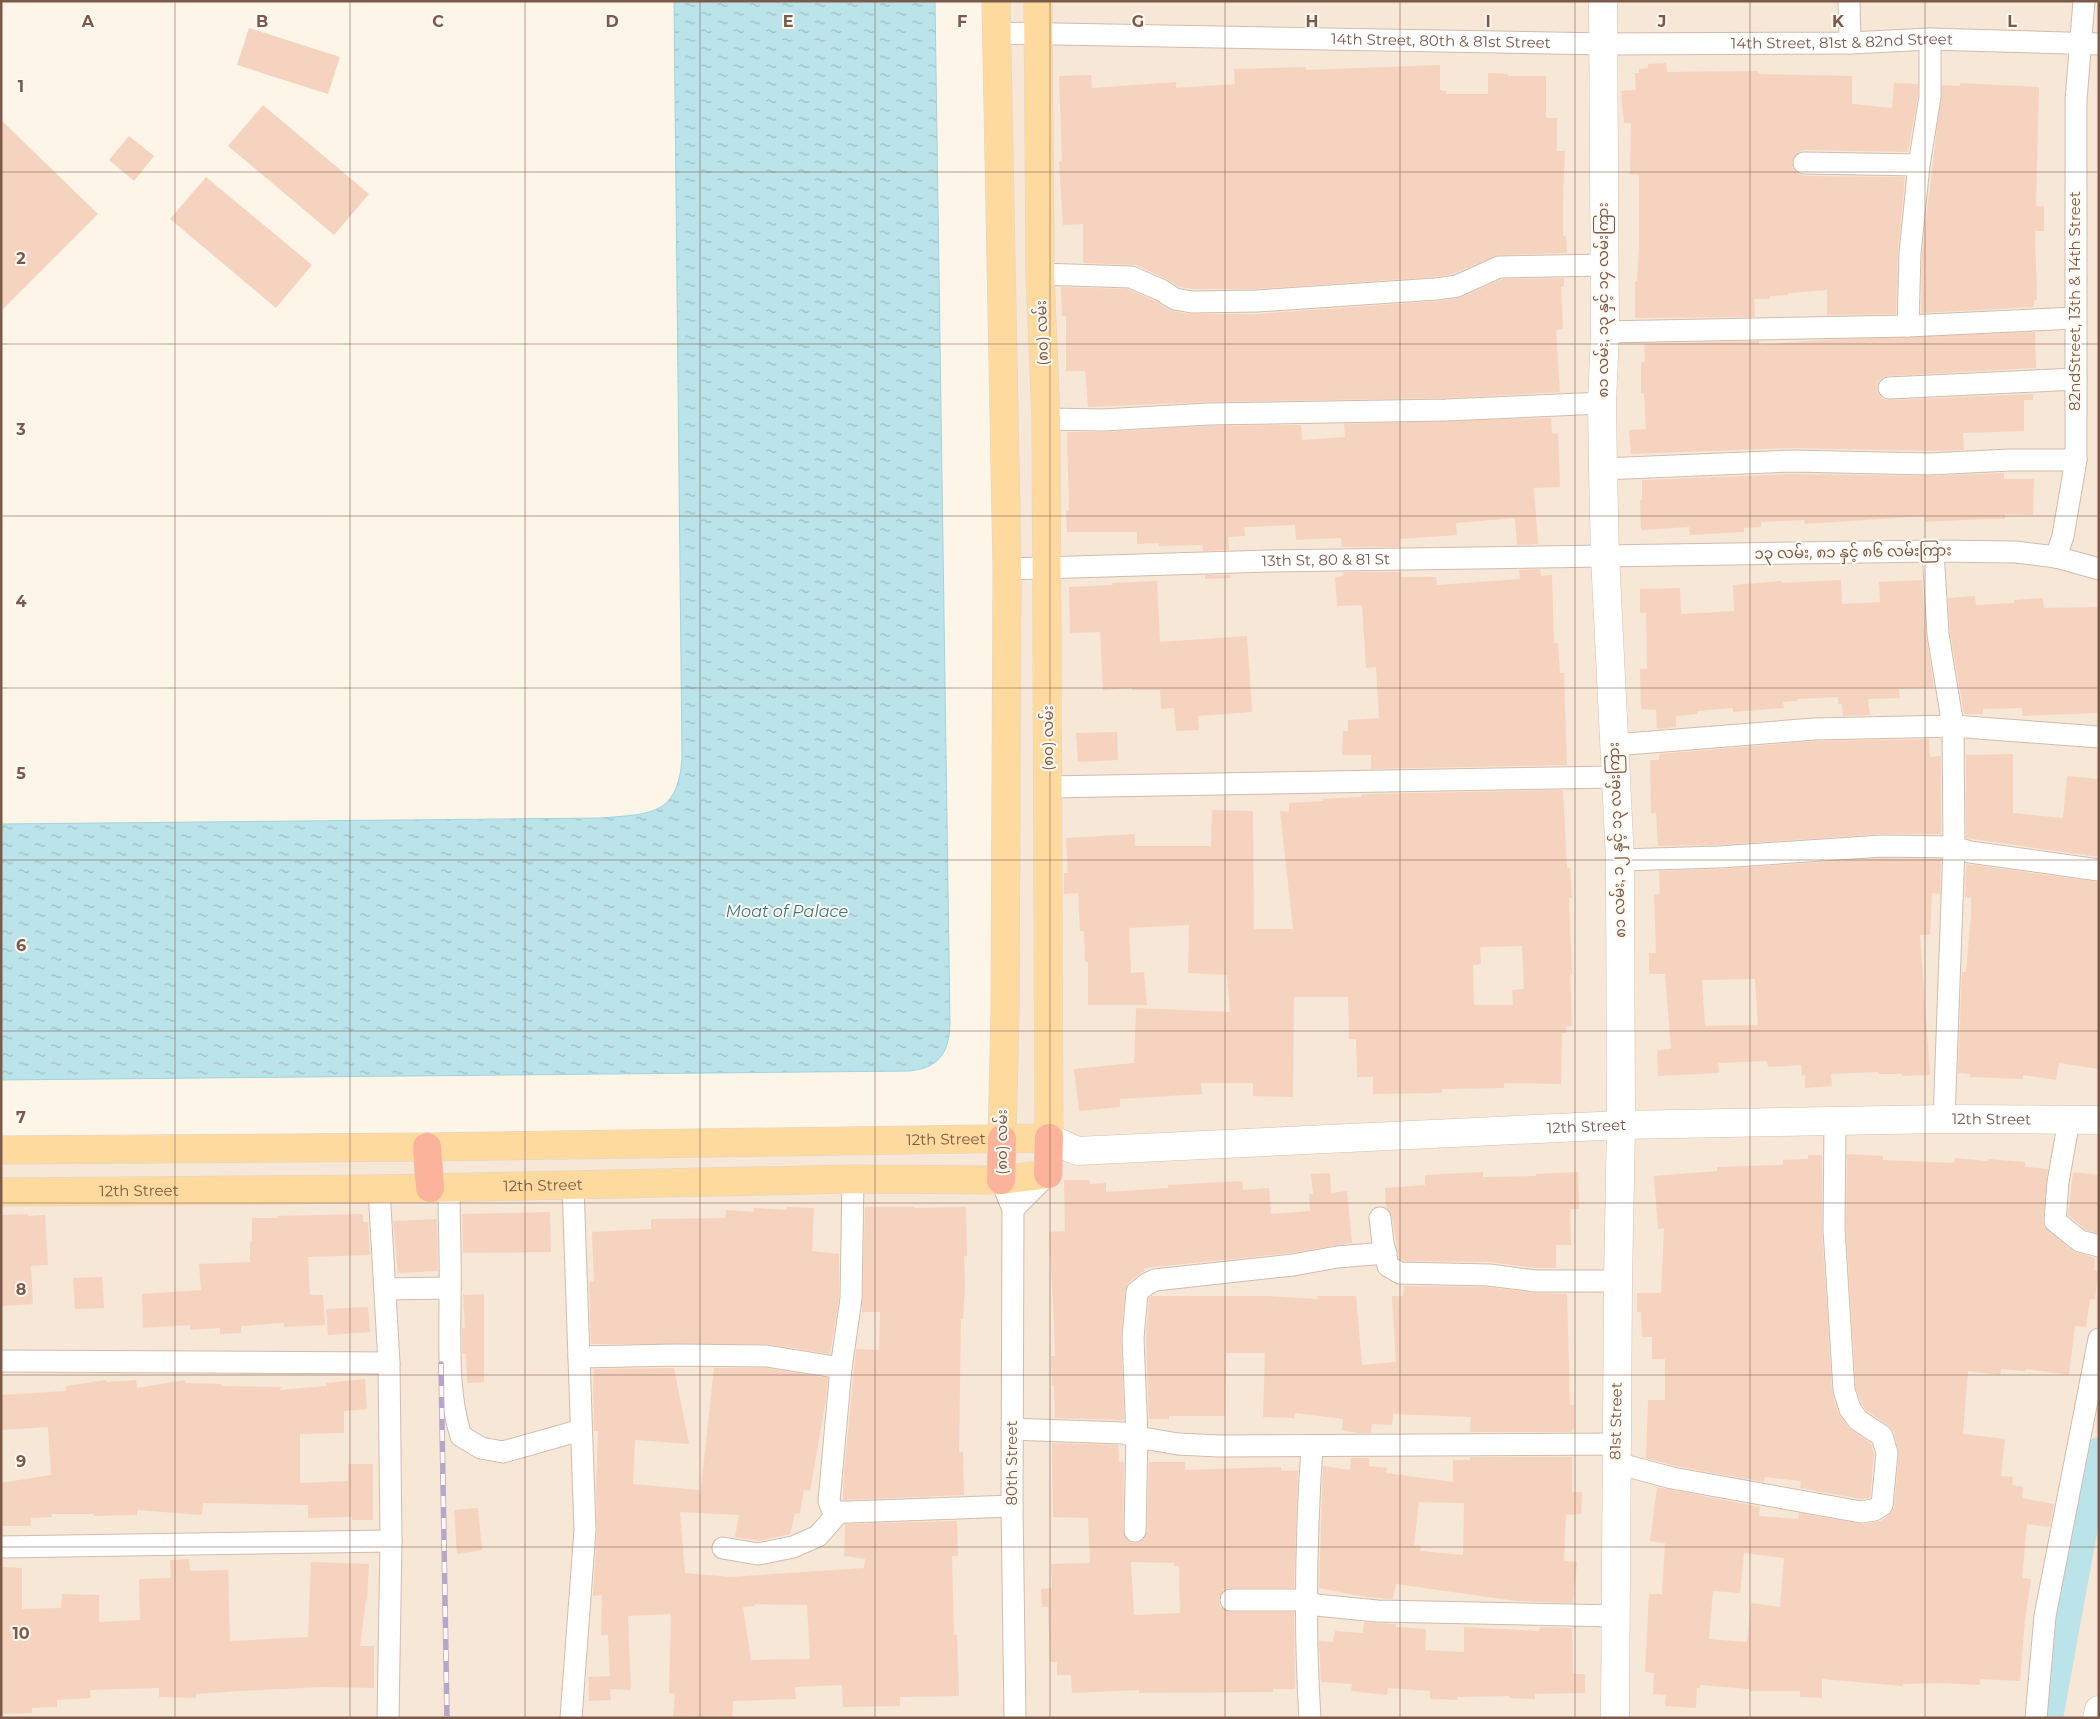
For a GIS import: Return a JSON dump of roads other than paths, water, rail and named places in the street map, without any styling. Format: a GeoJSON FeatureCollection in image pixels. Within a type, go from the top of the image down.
{"type":"FeatureCollection","features":[{"type":"Feature","properties":{"kind":"highway","name":"(၈၀) လမ်း"},"geometry":{"type":"LineString","coordinates":[[1048,1138],[1048,1174]]}},
{"type":"Feature","properties":{"kind":"highway","name":"(၈၀) လမ်း"},"geometry":{"type":"LineString","coordinates":[[1001,1180],[1002,1139]]}},
{"type":"Feature","properties":{"kind":"highway"},"geometry":{"type":"LineString","coordinates":[[427,1147],[439,1188]]}},
{"type":"Feature","properties":{"kind":"main road","name":"(၈၀) လမ်း"},"geometry":{"type":"LineString","coordinates":[[996,1],[1007,569],[1005,1003],[1002,1139]]}},
{"type":"Feature","properties":{"kind":"main road","name":"(၈၀) လမ်း"},"geometry":{"type":"LineString","coordinates":[[1038,1],[1040,274],[1046,419],[1048,1138]]}},
{"type":"Feature","properties":{"kind":"main road","name":"12th Street"},"geometry":{"type":"LineString","coordinates":[[1,1150],[427,1147],[1048,1138]]}},
{"type":"Feature","properties":{"kind":"main road","name":"12th Street"},"geometry":{"type":"LineString","coordinates":[[1,1192],[380,1189],[852,1179],[1001,1180],[1048,1174]]}},
{"type":"Feature","properties":{"kind":"street","name":"၈၁ လမ်း, ၁၃ နှင့် ၁၄ လမ်းကြား"},"geometry":{"type":"LineString","coordinates":[[1603,1],[1604,332],[1602,403],[1605,556]]}},
{"type":"Feature","properties":{"kind":"street"},"geometry":{"type":"LineString","coordinates":[[1849,1],[1850,43]]}},
{"type":"Feature","properties":{"kind":"street","name":"82ndStreet, 13th & 14th Street"},"geometry":{"type":"LineString","coordinates":[[2056,557],[2063,536],[2076,460],[2076,100],[2090,43],[2084,1]]}},
{"type":"Feature","properties":{"kind":"street","name":"14th Street, 80th & 81st Street"},"geometry":{"type":"LineString","coordinates":[[996,33],[1604,44]]}},
{"type":"Feature","properties":{"kind":"street","name":"14th Street, 81st & 82nd Street"},"geometry":{"type":"LineString","coordinates":[[1604,44],[1850,43],[1930,39],[2090,43]]}},
{"type":"Feature","properties":{"kind":"street"},"geometry":{"type":"LineString","coordinates":[[1908,326],[1910,253],[1919,165],[1930,96],[1930,39]]}},
{"type":"Feature","properties":{"kind":"street"},"geometry":{"type":"LineString","coordinates":[[1804,164],[1919,165]]}},
{"type":"Feature","properties":{"kind":"street"},"geometry":{"type":"LineString","coordinates":[[1040,274],[1131,277],[1161,290],[1175,299],[1202,302],[1257,301],[1436,290],[1457,286],[1499,268],[1604,265]]}},
{"type":"Feature","properties":{"kind":"street"},"geometry":{"type":"LineString","coordinates":[[1604,332],[1908,326],[2075,318]]}},
{"type":"Feature","properties":{"kind":"street"},"geometry":{"type":"LineString","coordinates":[[1889,388],[2076,379]]}},
{"type":"Feature","properties":{"kind":"street"},"geometry":{"type":"LineString","coordinates":[[1046,419],[1103,420],[1209,414],[1446,410],[1602,403]]}},
{"type":"Feature","properties":{"kind":"street"},"geometry":{"type":"LineString","coordinates":[[1603,469],[1792,461],[1929,464],[2010,460],[2076,460]]}},
{"type":"Feature","properties":{"kind":"street"},"geometry":{"type":"LineString","coordinates":[[1933,551],[1938,634],[1954,726],[1954,847],[1944,1119]]}},
{"type":"Feature","properties":{"kind":"street","name":"၁၃ လမ်း, ၈၁ နှင့် ၈၆ လမ်းကြား"},"geometry":{"type":"LineString","coordinates":[[1605,556],[1933,551],[2016,552],[2056,557],[2099,569]]}},
{"type":"Feature","properties":{"kind":"street","name":"13th St, 80 & 81 St"},"geometry":{"type":"LineString","coordinates":[[1007,569],[1279,561],[1605,556]]}},
{"type":"Feature","properties":{"kind":"street","name":"၈၁ လမ်း, ၁၂ နှင့် ၁၃ လမ်းကြား"},"geometry":{"type":"LineString","coordinates":[[1605,556],[1620,860],[1621,1125]]}},
{"type":"Feature","properties":{"kind":"street"},"geometry":{"type":"LineString","coordinates":[[1614,745],[1814,729],[1954,726],[2099,738]]}},
{"type":"Feature","properties":{"kind":"street"},"geometry":{"type":"LineString","coordinates":[[1048,787],[1615,777]]}},
{"type":"Feature","properties":{"kind":"street"},"geometry":{"type":"LineString","coordinates":[[1620,860],[1719,857],[1882,846],[1954,847],[1986,855],[2099,870]]}},
{"type":"Feature","properties":{"kind":"street","name":"12th Street"},"geometry":{"type":"LineString","coordinates":[[1048,1138],[1077,1151],[1621,1125],[1944,1119],[2099,1120]]}},
{"type":"Feature","properties":{"kind":"street"},"geometry":{"type":"LineString","coordinates":[[2069,1120],[2058,1182],[2055,1221],[2080,1241],[2099,1246]]}},
{"type":"Feature","properties":{"kind":"street"},"geometry":{"type":"LineString","coordinates":[[1012,1429],[1124,1432],[1178,1444],[1616,1454],[1672,1478],[1861,1512],[1874,1510],[1882,1505],[1887,1453],[1882,1436],[1858,1420],[1850,1409],[1844,1390],[1834,1229],[1835,1122]]}},
{"type":"Feature","properties":{"kind":"street","name":"81st Street"},"geometry":{"type":"LineString","coordinates":[[1615,1718],[1616,1454],[1621,1125]]}},
{"type":"Feature","properties":{"kind":"street"},"geometry":{"type":"LineString","coordinates":[[1013,1209],[1048,1174],[1077,1151]]}},
{"type":"Feature","properties":{"kind":"street"},"geometry":{"type":"LineString","coordinates":[[852,1179],[851,1298],[841,1368],[829,1501],[832,1509],[839,1512],[1012,1506]]}},
{"type":"Feature","properties":{"kind":"street","name":"(၈၀) လမ်း"},"geometry":{"type":"LineString","coordinates":[[1001,1180],[1013,1209]]}},
{"type":"Feature","properties":{"kind":"street"},"geometry":{"type":"LineString","coordinates":[[571,1718],[585,1530],[573,1186]]}},
{"type":"Feature","properties":{"kind":"street"},"geometry":{"type":"LineString","coordinates":[[439,1188],[450,1288],[450,1350],[453,1399],[456,1420],[461,1436],[481,1448],[503,1452],[582,1430]]}},
{"type":"Feature","properties":{"kind":"street"},"geometry":{"type":"LineString","coordinates":[[380,1189],[389,1363],[391,1541],[388,1718]]}},
{"type":"Feature","properties":{"kind":"street","name":"80th Street"},"geometry":{"type":"LineString","coordinates":[[1013,1209],[1012,1506],[1015,1718]]}},
{"type":"Feature","properties":{"kind":"street"},"geometry":{"type":"LineString","coordinates":[[1380,1218],[1388,1266],[1400,1273],[1489,1275],[1536,1280],[1618,1281]]}},
{"type":"Feature","properties":{"kind":"street"},"geometry":{"type":"LineString","coordinates":[[1135,1531],[1137,1436],[1133,1338],[1137,1292],[1146,1284],[1155,1280],[1293,1265],[1338,1257],[1386,1253]]}},
{"type":"Feature","properties":{"kind":"street"},"geometry":{"type":"LineString","coordinates":[[384,1289],[450,1288]]}},
{"type":"Feature","properties":{"kind":"street"},"geometry":{"type":"LineString","coordinates":[[2036,1718],[2045,1616],[2099,1340]]}},
{"type":"Feature","properties":{"kind":"street"},"geometry":{"type":"LineString","coordinates":[[579,1357],[668,1355],[766,1356],[841,1368]]}},
{"type":"Feature","properties":{"kind":"street"},"geometry":{"type":"LineString","coordinates":[[1,1361],[389,1363]]}},
{"type":"Feature","properties":{"kind":"street"},"geometry":{"type":"LineString","coordinates":[[1310,1718],[1307,1670],[1306,1535],[1312,1446]]}},
{"type":"Feature","properties":{"kind":"street"},"geometry":{"type":"LineString","coordinates":[[723,1548],[758,1554],[793,1547],[818,1536],[839,1512]]}},
{"type":"Feature","properties":{"kind":"street"},"geometry":{"type":"LineString","coordinates":[[1,1547],[391,1541]]}},
{"type":"Feature","properties":{"kind":"street"},"geometry":{"type":"LineString","coordinates":[[1231,1600],[1306,1600],[1316,1605],[1377,1610],[1616,1616]]}},
{"type":"Feature","properties":{"kind":"street"},"geometry":{"type":"LineString","coordinates":[[2097,1718],[2099,1710]]}},
{"type":"Feature","properties":{"kind":"water","name":"Moat of Palace"},"geometry":{"type":"Polygon","coordinates":[[[674,1],[935,1],[950,1024],[944,1051],[935,1062],[928,1066],[909,1071],[1,1080],[1,824],[600,818],[647,813],[667,801],[675,791],[682,758],[674,1]]]}},
{"type":"Feature","properties":{"kind":"waterway"},"geometry":{"type":"LineString","coordinates":[[2050,1718],[2099,1450]]}},
{"type":"Feature","properties":{"kind":"railway"},"geometry":{"type":"LineString","coordinates":[[441,1364],[447,1718]]}}]}
